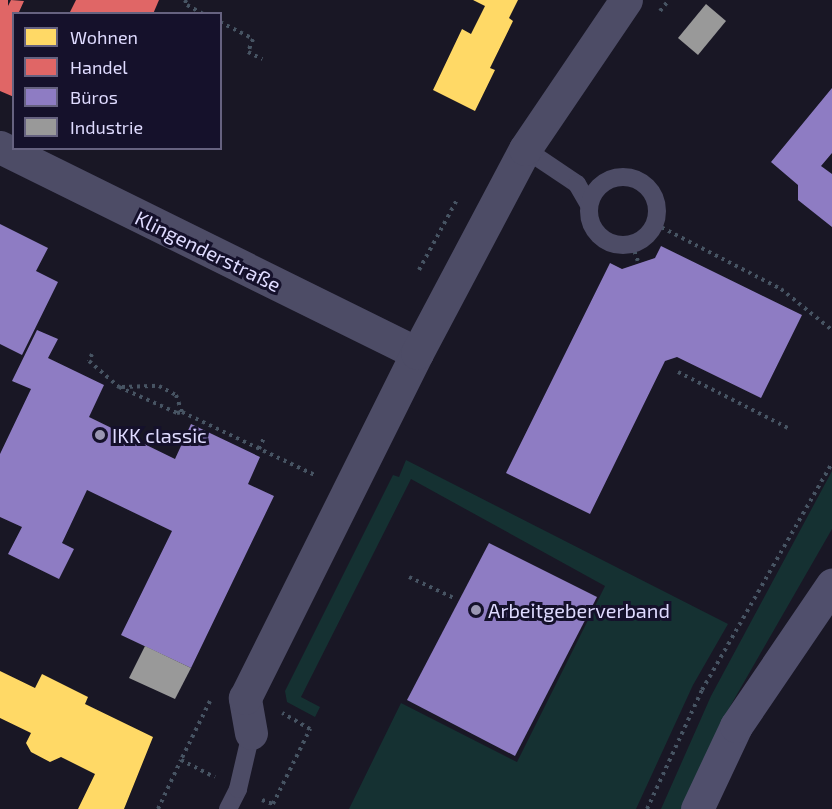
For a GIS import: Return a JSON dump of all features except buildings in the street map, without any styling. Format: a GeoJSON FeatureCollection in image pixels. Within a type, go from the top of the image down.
{"type":"FeatureCollection","features":[{"type":"Feature","properties":{"kind":"main road"},"geometry":{"type":"LineString","coordinates":[[697,809],[736,726],[832,585]]}},
{"type":"Feature","properties":{"kind":"street"},"geometry":{"type":"LineString","coordinates":[[251,733],[245,698],[417,353],[525,149],[626,0]]}},
{"type":"Feature","properties":{"kind":"street","name":"Klingenderstraße"},"geometry":{"type":"LineString","coordinates":[[0,147],[417,353]]}},
{"type":"Feature","properties":{"kind":"lane"},"geometry":{"type":"LineString","coordinates":[[525,149],[577,184],[590,205],[596,233],[613,244],[635,252],[655,224],[656,201],[651,191],[633,178],[610,179],[593,194],[590,205]]}},
{"type":"Feature","properties":{"kind":"lane"},"geometry":{"type":"LineString","coordinates":[[228,809],[238,789],[251,733]]}},
{"type":"Feature","properties":{"kind":"path"},"geometry":{"type":"LineString","coordinates":[[185,0],[187,5],[199,12]]}},
{"type":"Feature","properties":{"kind":"path"},"geometry":{"type":"LineString","coordinates":[[653,20],[669,0]]}},
{"type":"Feature","properties":{"kind":"path"},"geometry":{"type":"LineString","coordinates":[[222,23],[254,39],[248,52],[262,59]]}},
{"type":"Feature","properties":{"kind":"path"},"geometry":{"type":"LineString","coordinates":[[655,224],[781,289],[832,330]]}},
{"type":"Feature","properties":{"kind":"path"},"geometry":{"type":"LineString","coordinates":[[92,354],[89,361],[119,387],[177,414],[182,412],[318,477]]}},
{"type":"Feature","properties":{"kind":"path"},"geometry":{"type":"LineString","coordinates":[[678,372],[790,429]]}},
{"type":"Feature","properties":{"kind":"path"},"geometry":{"type":"LineString","coordinates":[[119,387],[159,386],[176,395],[182,412]]}},
{"type":"Feature","properties":{"kind":"path"},"geometry":{"type":"LineString","coordinates":[[259,449],[264,438]]}},
{"type":"Feature","properties":{"kind":"path"},"geometry":{"type":"LineString","coordinates":[[647,809],[702,690],[832,463]]}},
{"type":"Feature","properties":{"kind":"path"},"geometry":{"type":"LineString","coordinates":[[409,577],[456,599]]}},
{"type":"Feature","properties":{"kind":"path"},"geometry":{"type":"LineString","coordinates":[[238,789],[273,804],[310,729],[288,719],[277,708]]}},
{"type":"Feature","properties":{"kind":"path"},"geometry":{"type":"LineString","coordinates":[[159,809],[181,760]]}},
{"type":"Feature","properties":{"kind":"green space"},"geometry":{"type":"Polygon","coordinates":[[[406,460],[728,624],[693,685],[636,809],[349,809],[401,703],[517,762],[605,586],[411,479],[301,697],[320,707],[315,717],[287,702],[285,691],[393,475],[399,477],[406,460]]]}},
{"type":"Feature","properties":{"kind":"green space"},"geometry":{"type":"Polygon","coordinates":[[[832,471],[832,529],[728,710],[682,809],[661,809],[711,696],[832,471]]]}},
{"type":"Feature","properties":{"kind":"place","name":"IKK classic"},"geometry":{"type":"Point","coordinates":[100,435]}},
{"type":"Feature","properties":{"kind":"place","name":"Arbeitgeberverband"},"geometry":{"type":"Point","coordinates":[476,610]}}]}
